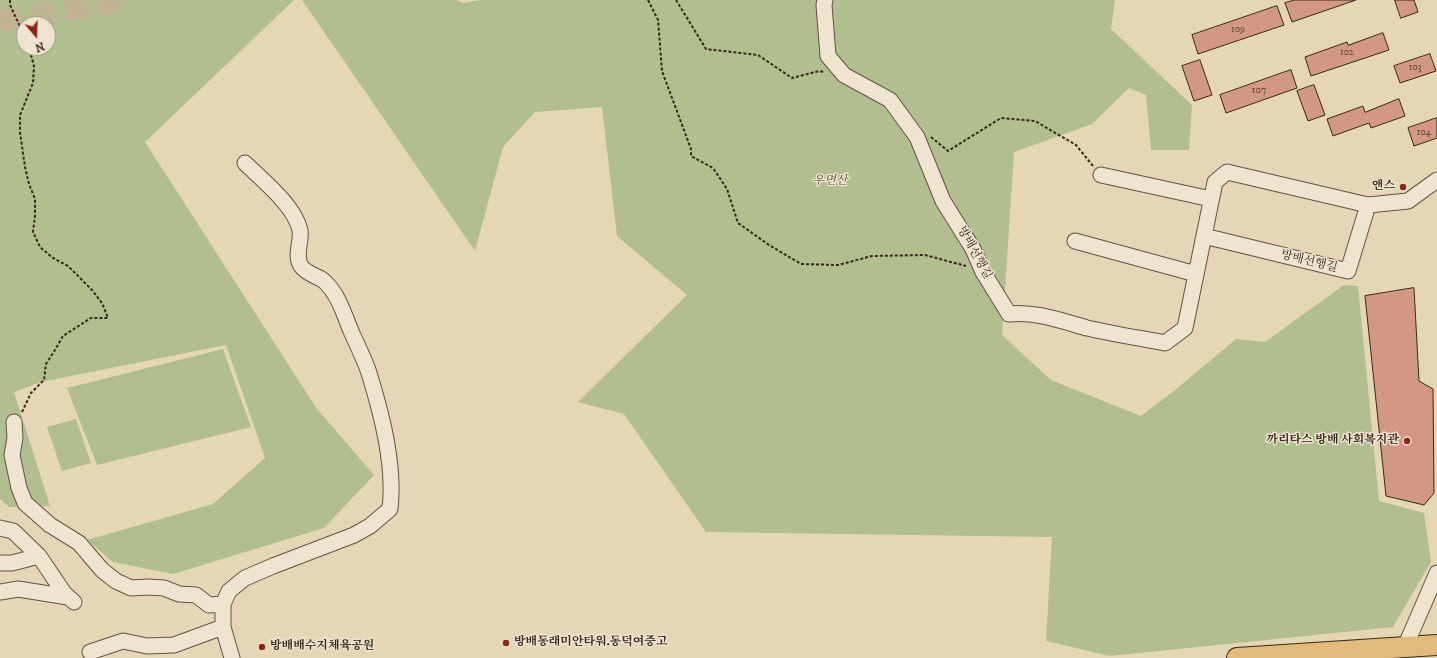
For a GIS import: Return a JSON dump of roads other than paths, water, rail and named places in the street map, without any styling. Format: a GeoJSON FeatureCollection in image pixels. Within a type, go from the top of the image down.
{"type":"FeatureCollection","features":[{"type":"Feature","properties":{"kind":"main road"},"geometry":{"type":"LineString","coordinates":[[1237,658],[1437,645]]}},
{"type":"Feature","properties":{"kind":"street","name":"방배선행길"},"geometry":{"type":"LineString","coordinates":[[825,0],[824,5],[828,56],[844,75],[890,100],[917,137],[943,201],[973,249],[983,272],[1009,314],[1018,313],[1055,318],[1088,328],[1166,343],[1185,328],[1215,182],[1227,172],[1368,205],[1408,201],[1437,180]]}},
{"type":"Feature","properties":{"kind":"street"},"geometry":{"type":"LineString","coordinates":[[232,658],[223,627],[224,604],[229,591],[245,578],[354,535],[370,526],[390,509],[392,489],[383,425],[368,372],[337,298],[323,280],[305,270],[301,265],[298,258],[301,238],[300,231],[292,213],[245,163]]}},
{"type":"Feature","properties":{"kind":"street"},"geometry":{"type":"LineString","coordinates":[[1101,176],[1211,199]]}},
{"type":"Feature","properties":{"kind":"street","name":"방배선행길"},"geometry":{"type":"LineString","coordinates":[[1204,236],[1348,271],[1368,205]]}},
{"type":"Feature","properties":{"kind":"street"},"geometry":{"type":"LineString","coordinates":[[1075,241],[1196,274]]}},
{"type":"Feature","properties":{"kind":"street"},"geometry":{"type":"LineString","coordinates":[[14,422],[15,438],[12,455],[19,488],[25,503],[37,514],[50,525],[79,543],[102,570],[116,581],[130,588],[164,588],[179,594],[196,595],[209,605],[224,604]]}},
{"type":"Feature","properties":{"kind":"street"},"geometry":{"type":"LineString","coordinates":[[0,528],[13,531],[39,556],[71,600],[18,589],[0,592]]}},
{"type":"Feature","properties":{"kind":"street"},"geometry":{"type":"LineString","coordinates":[[0,563],[12,563],[39,556]]}},
{"type":"Feature","properties":{"kind":"street"},"geometry":{"type":"LineString","coordinates":[[1405,647],[1437,573]]}},
{"type":"Feature","properties":{"kind":"street"},"geometry":{"type":"LineString","coordinates":[[90,652],[123,641],[147,646],[174,645],[223,627]]}},
{"type":"Feature","properties":{"kind":"tunnel"},"geometry":{"type":"LineString","coordinates":[[0,21],[131,0]]}},
{"type":"Feature","properties":{"kind":"place","name":"앤스"},"geometry":{"type":"Point","coordinates":[1403,187]}},
{"type":"Feature","properties":{"kind":"place","name":"까리타스 방배 사회복지관"},"geometry":{"type":"Point","coordinates":[1407,441]}},
{"type":"Feature","properties":{"kind":"place","name":"방배동래미안타워.동덕여중고"},"geometry":{"type":"Point","coordinates":[506,643]}},
{"type":"Feature","properties":{"kind":"place","name":"방배배수지체육공원"},"geometry":{"type":"Point","coordinates":[262,647]}},
{"type":"Feature","properties":{"kind":"park label","name":"우면산"},"geometry":{"type":"Point","coordinates":[830,182]}}]}
